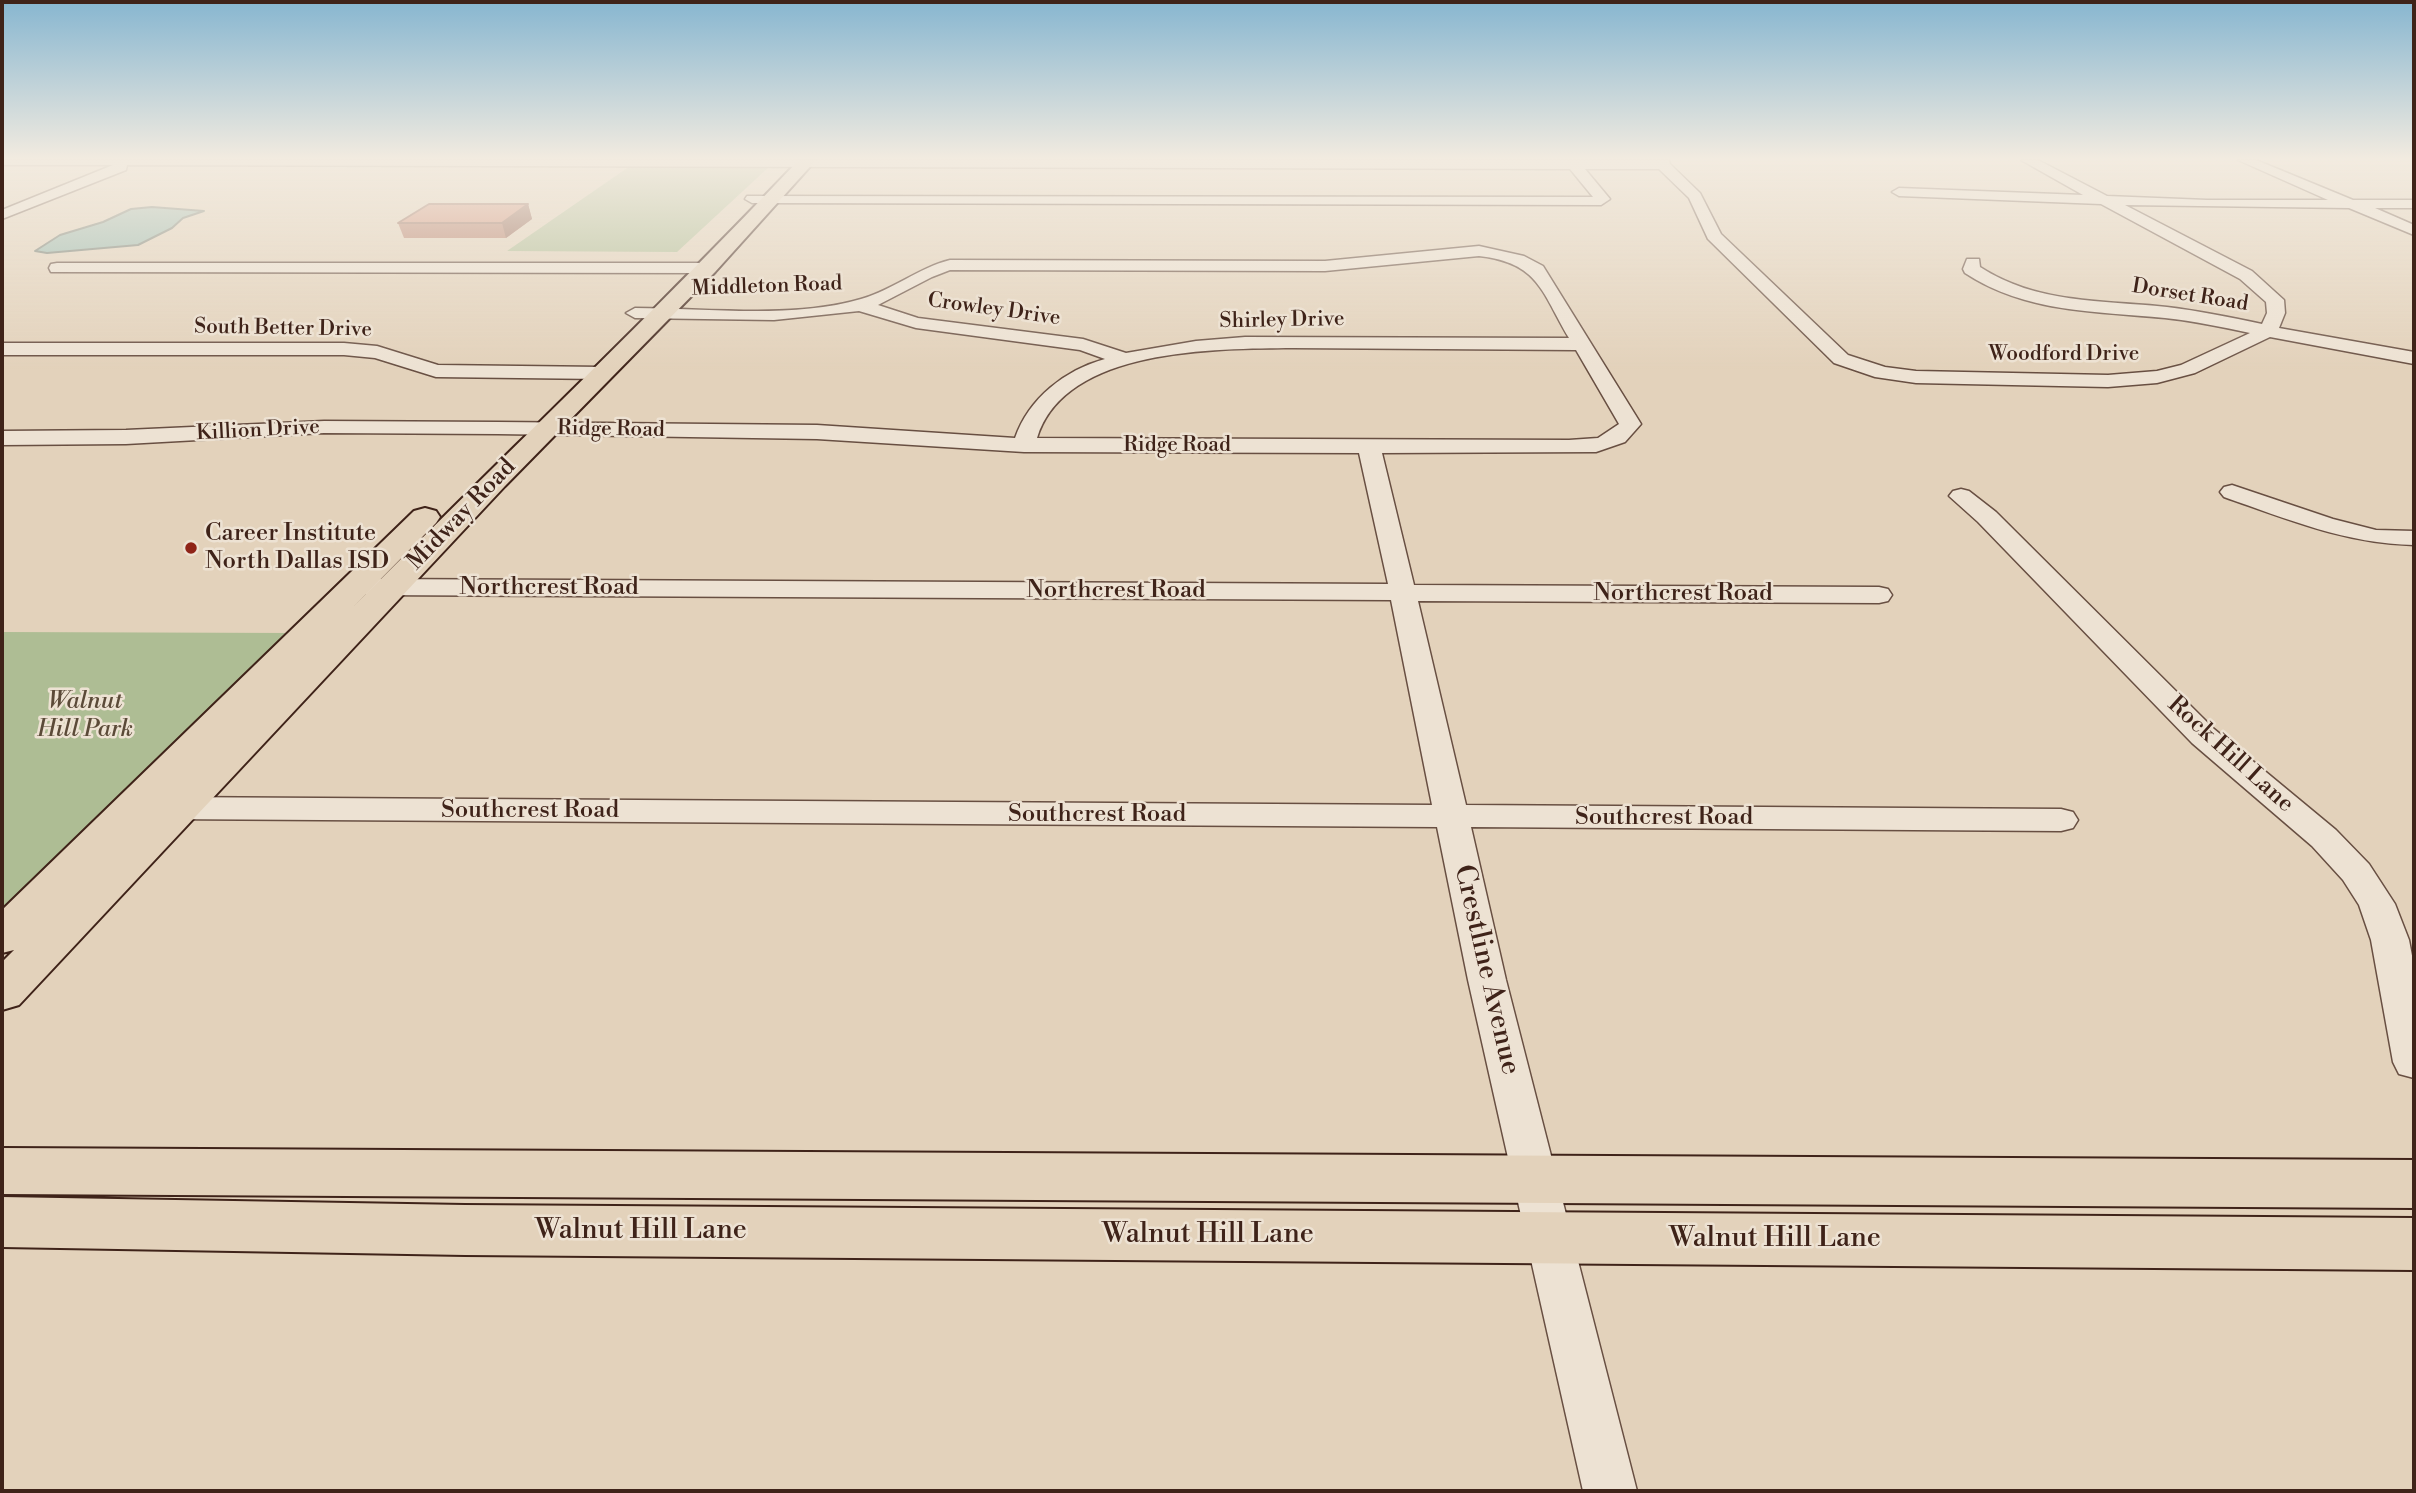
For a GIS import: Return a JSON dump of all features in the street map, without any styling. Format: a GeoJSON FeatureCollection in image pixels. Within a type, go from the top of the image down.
{"type":"FeatureCollection","features":[{"type":"Feature","properties":{"kind":"main road","name":"Midway Road"},"geometry":{"type":"LineString","coordinates":[[2,937],[514,428],[722,230]]}},
{"type":"Feature","properties":{"kind":"main road","name":"Midway Road"},"geometry":{"type":"LineString","coordinates":[[2,992],[545,429],[744,230]]}},
{"type":"Feature","properties":{"kind":"main road"},"geometry":{"type":"LineString","coordinates":[[713,239],[735,239]]}},
{"type":"Feature","properties":{"kind":"main road"},"geometry":{"type":"LineString","coordinates":[[400,541],[437,541]]}},
{"type":"Feature","properties":{"kind":"main road"},"geometry":{"type":"LineString","coordinates":[[2,1171],[2414,1184]]}},
{"type":"Feature","properties":{"kind":"main road"},"geometry":{"type":"LineString","coordinates":[[465,1230],[493,1175]]}},
{"type":"Feature","properties":{"kind":"main road","name":"Walnut Hill Lane"},"geometry":{"type":"LineString","coordinates":[[2,1222],[465,1230],[2414,1244]]}},
{"type":"Feature","properties":{"kind":"street","name":"Woodford Drive"},"geometry":{"type":"LineString","coordinates":[[1711,230],[1714,236],[1841,359],[1882,373],[1916,377],[2131,381],[2188,369],[2268,331]]}},
{"type":"Feature","properties":{"kind":"street"},"geometry":{"type":"LineString","coordinates":[[2163,230],[2229,265],[2260,285],[2276,300],[2276,313],[2268,331]]}},
{"type":"Feature","properties":{"kind":"street","name":"Middleton Road"},"geometry":{"type":"LineString","coordinates":[[635,313],[793,312],[859,305],[896,291],[933,268],[970,264],[1325,266],[1468,251],[1506,254],[1518,258]]}},
{"type":"Feature","properties":{"kind":"street","name":"Ridge Road"},"geometry":{"type":"LineString","coordinates":[[514,428],[817,432],[1024,445],[1569,447],[1602,444],[1621,438],[1630,425],[1537,270],[1518,258]]}},
{"type":"Feature","properties":{"kind":"street","name":"Dorset Road"},"geometry":{"type":"LineString","coordinates":[[1973,262],[1971,269],[1982,278],[2025,295],[2080,305],[2162,310],[2414,358]]}},
{"type":"Feature","properties":{"kind":"street"},"geometry":{"type":"LineString","coordinates":[[57,268],[708,268]]}},
{"type":"Feature","properties":{"kind":"street","name":"Crowley Drive"},"geometry":{"type":"LineString","coordinates":[[859,305],[916,323],[1083,345],[1125,359]]}},
{"type":"Feature","properties":{"kind":"street","name":"Shirley Drive"},"geometry":{"type":"LineString","coordinates":[[1024,445],[1029,426],[1042,406],[1071,382],[1125,359],[1185,348],[1255,342],[1581,344]]}},
{"type":"Feature","properties":{"kind":"street","name":"South Better Drive"},"geometry":{"type":"LineString","coordinates":[[2,349],[344,349],[377,352],[436,371],[601,373]]}},
{"type":"Feature","properties":{"kind":"street","name":"Killion Drive"},"geometry":{"type":"LineString","coordinates":[[2,438],[126,437],[324,427],[514,428]]}},
{"type":"Feature","properties":{"kind":"street"},"geometry":{"type":"LineString","coordinates":[[2,458],[34,438]]}},
{"type":"Feature","properties":{"kind":"street","name":"Crestline Avenue"},"geometry":{"type":"LineString","coordinates":[[1369,447],[1403,592],[1486,980],[1610,1491]]}},
{"type":"Feature","properties":{"kind":"street"},"geometry":{"type":"LineString","coordinates":[[2232,492],[2324,524],[2366,535],[2414,538]]}},
{"type":"Feature","properties":{"kind":"street","name":"Rock Hill Lane"},"geometry":{"type":"LineString","coordinates":[[1961,496],[1987,517],[2203,736],[2324,838],[2356,872],[2376,904],[2390,940],[2414,1062]]}},
{"type":"Feature","properties":{"kind":"street","name":"Northcrest Road"},"geometry":{"type":"LineString","coordinates":[[353,587],[1879,595]]}},
{"type":"Feature","properties":{"kind":"street","name":"Southcrest Road"},"geometry":{"type":"LineString","coordinates":[[132,807],[2061,820]]}},
{"type":"Feature","properties":{"kind":"green space"},"geometry":{"type":"Polygon","coordinates":[[[538,230],[701,230],[677,252],[507,251],[538,230]]]}},
{"type":"Feature","properties":{"kind":"green space","name":"Walnut Hill Park"},"geometry":{"type":"Polygon","coordinates":[[[2,632],[293,633],[2,912],[2,632]]]}},
{"type":"Feature","properties":{"kind":"water"},"geometry":{"type":"Polygon","coordinates":[[[78,230],[169,230],[138,245],[47,253],[35,251],[60,235],[78,230]]]}},
{"type":"Feature","properties":{"kind":"place","name":"Career Institute North Dallas ISD"},"geometry":{"type":"Point","coordinates":[191,548]}}]}
